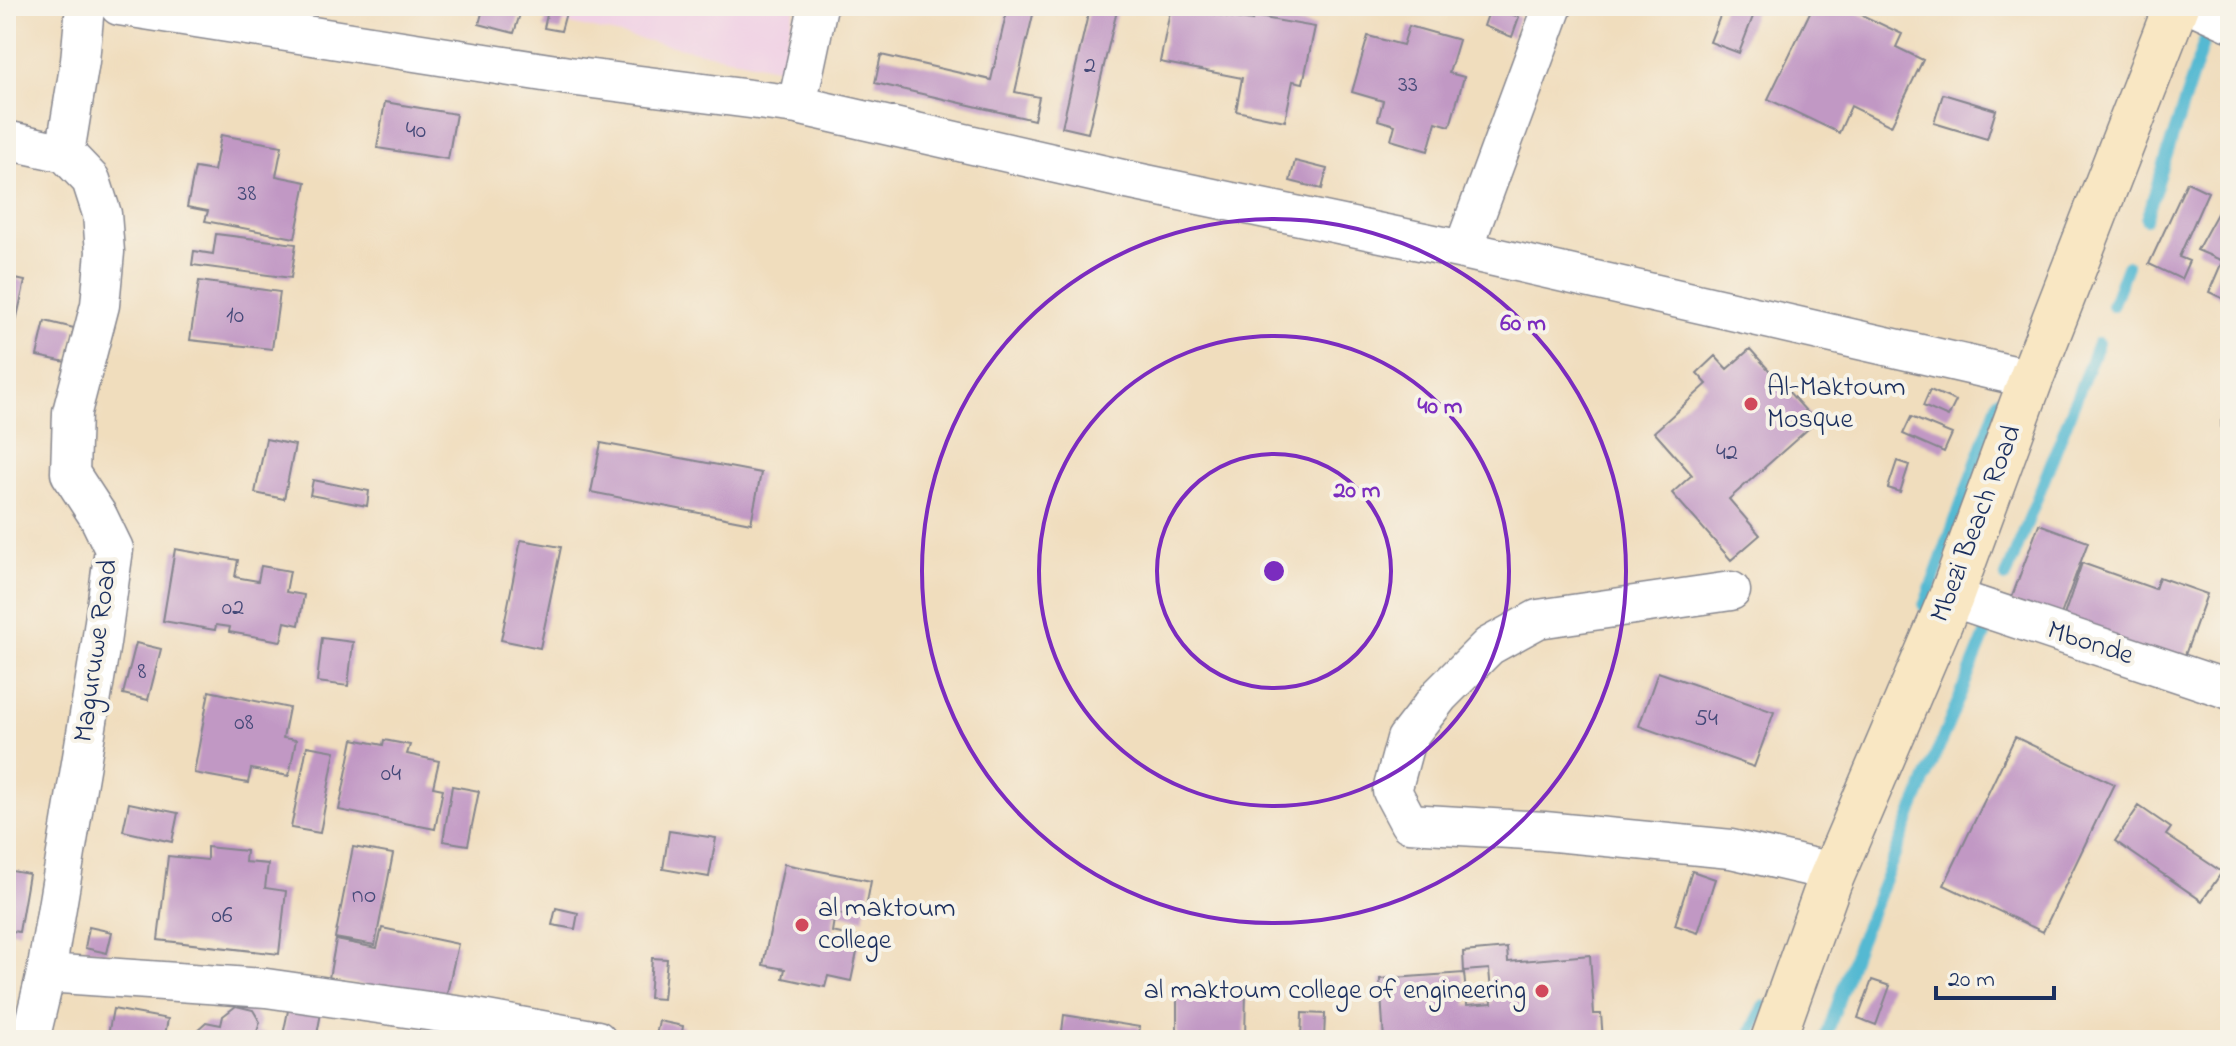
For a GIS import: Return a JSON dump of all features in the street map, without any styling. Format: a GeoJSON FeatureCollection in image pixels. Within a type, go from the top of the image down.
{"type":"FeatureCollection","features":[{"type":"Feature","properties":{"kind":"main road","name":"Mbezi Beach Road"},"geometry":{"type":"LineString","coordinates":[[1773,1040],[1829,883],[1951,597],[2031,379],[2176,6]]}},
{"type":"Feature","properties":{"kind":"street"},"geometry":{"type":"LineString","coordinates":[[6,140],[65,153],[80,61],[85,6]]}},
{"type":"Feature","properties":{"kind":"street"},"geometry":{"type":"LineString","coordinates":[[119,6],[569,76],[797,105],[1127,180],[1463,250],[2031,379]]}},
{"type":"Feature","properties":{"kind":"street"},"geometry":{"type":"LineString","coordinates":[[797,105],[818,6]]}},
{"type":"Feature","properties":{"kind":"street"},"geometry":{"type":"LineString","coordinates":[[1463,250],[1553,6]]}},
{"type":"Feature","properties":{"kind":"street"},"geometry":{"type":"LineString","coordinates":[[2195,6],[2230,22]]}},
{"type":"Feature","properties":{"kind":"street","name":"Maguruwe Road"},"geometry":{"type":"LineString","coordinates":[[30,1040],[46,973],[114,549],[98,516],[70,473],[72,412],[100,305],[105,252],[102,214],[91,180],[65,153]]}},
{"type":"Feature","properties":{"kind":"street"},"geometry":{"type":"LineString","coordinates":[[1731,591],[1538,619],[1489,646],[1440,695],[1406,739],[1392,791],[1409,823],[1544,831],[1731,849],[1815,868],[1829,883]]}},
{"type":"Feature","properties":{"kind":"street","name":"Mbonde"},"geometry":{"type":"LineString","coordinates":[[1951,597],[2230,690]]}},
{"type":"Feature","properties":{"kind":"street"},"geometry":{"type":"LineString","coordinates":[[46,973],[266,988],[470,1017],[597,1040]]}},
{"type":"Feature","properties":{"kind":"shaded area"},"geometry":{"type":"Polygon","coordinates":[[[485,6],[795,6],[780,69],[485,6]]]}},
{"type":"Feature","properties":{"kind":"building"},"geometry":{"type":"Polygon","coordinates":[[[484,6],[503,6],[521,11],[514,33],[479,24],[484,6]]]}},
{"type":"Feature","properties":{"kind":"building"},"geometry":{"type":"Polygon","coordinates":[[[549,6],[567,9],[561,31],[544,28],[549,6]]]}},
{"type":"Feature","properties":{"kind":"building"},"geometry":{"type":"Polygon","coordinates":[[[1008,6],[1035,6],[1015,92],[1039,97],[1034,120],[875,83],[881,55],[991,80],[1008,6]]]}},
{"type":"Feature","properties":{"kind":"building"},"geometry":{"type":"Polygon","coordinates":[[[1090,6],[1118,6],[1088,133],[1062,127],[1090,6]]]}},
{"type":"Feature","properties":{"kind":"building"},"geometry":{"type":"Polygon","coordinates":[[[1171,6],[1252,21],[1253,16],[1315,27],[1303,83],[1293,81],[1285,121],[1236,111],[1242,78],[1160,62],[1171,6]]]}},
{"type":"Feature","properties":{"kind":"building"},"geometry":{"type":"Polygon","coordinates":[[[1491,6],[1519,17],[1512,37],[1484,26],[1491,6]]]}},
{"type":"Feature","properties":{"kind":"building"},"geometry":{"type":"Polygon","coordinates":[[[1724,6],[1757,6],[1739,53],[1710,42],[1724,6]]]}},
{"type":"Feature","properties":{"kind":"building"},"geometry":{"type":"Polygon","coordinates":[[[1813,6],[1843,6],[1902,34],[1896,47],[1923,60],[1891,126],[1851,106],[1839,133],[1768,99],[1813,6]]]}},
{"type":"Feature","properties":{"kind":"building"},"geometry":{"type":"Polygon","coordinates":[[[1409,26],[1459,40],[1449,73],[1464,77],[1450,126],[1436,122],[1428,151],[1391,140],[1395,125],[1378,120],[1383,101],[1352,92],[1368,36],[1403,45],[1409,26]]]}},
{"type":"Feature","properties":{"kind":"building"},"geometry":{"type":"Polygon","coordinates":[[[1943,94],[1996,110],[1987,139],[1934,123],[1943,94]]]}},
{"type":"Feature","properties":{"kind":"building"},"geometry":{"type":"Polygon","coordinates":[[[385,102],[456,114],[448,159],[377,148],[385,102]]]}},
{"type":"Feature","properties":{"kind":"building"},"geometry":{"type":"Polygon","coordinates":[[[221,135],[282,146],[276,176],[306,182],[295,238],[205,221],[208,211],[187,207],[195,168],[214,171],[221,135]]]}},
{"type":"Feature","properties":{"kind":"building"},"geometry":{"type":"Polygon","coordinates":[[[1295,161],[1327,169],[1322,189],[1290,181],[1295,161]]]}},
{"type":"Feature","properties":{"kind":"building"},"geometry":{"type":"Polygon","coordinates":[[[2187,182],[2208,192],[2179,257],[2189,261],[2181,279],[2149,264],[2187,182]]]}},
{"type":"Feature","properties":{"kind":"building"},"geometry":{"type":"Polygon","coordinates":[[[2220,208],[2230,213],[2230,264],[2197,250],[2220,208]]]}},
{"type":"Feature","properties":{"kind":"building"},"geometry":{"type":"Polygon","coordinates":[[[216,234],[296,244],[291,278],[192,265],[194,251],[213,254],[216,234]]]}},
{"type":"Feature","properties":{"kind":"building"},"geometry":{"type":"Polygon","coordinates":[[[2221,264],[2230,268],[2230,302],[2209,292],[2221,264]]]}},
{"type":"Feature","properties":{"kind":"building"},"geometry":{"type":"Polygon","coordinates":[[[6,277],[25,281],[7,362],[6,362],[6,277]]]}},
{"type":"Feature","properties":{"kind":"building"},"geometry":{"type":"Polygon","coordinates":[[[199,281],[280,292],[272,349],[190,340],[199,281]]]}},
{"type":"Feature","properties":{"kind":"building"},"geometry":{"type":"Polygon","coordinates":[[[45,321],[74,328],[66,362],[37,356],[45,321]]]}},
{"type":"Feature","properties":{"kind":"building"},"geometry":{"type":"Polygon","coordinates":[[[1750,349],[1816,422],[1729,499],[1760,535],[1731,560],[1672,493],[1692,475],[1654,432],[1707,384],[1697,373],[1715,356],[1727,369],[1750,349]]]}},
{"type":"Feature","properties":{"kind":"building"},"geometry":{"type":"Polygon","coordinates":[[[1930,390],[1956,401],[1948,417],[1923,406],[1930,390]]]}},
{"type":"Feature","properties":{"kind":"building"},"geometry":{"type":"Polygon","coordinates":[[[1911,417],[1952,434],[1944,452],[1903,434],[1911,417]]]}},
{"type":"Feature","properties":{"kind":"building"},"geometry":{"type":"Polygon","coordinates":[[[2230,420],[2230,561],[2226,561],[2221,421],[2230,420]]]}},
{"type":"Feature","properties":{"kind":"building"},"geometry":{"type":"Polygon","coordinates":[[[266,439],[295,445],[284,499],[255,493],[266,439]]]}},
{"type":"Feature","properties":{"kind":"building"},"geometry":{"type":"Polygon","coordinates":[[[601,443],[761,473],[751,523],[591,492],[601,443]]]}},
{"type":"Feature","properties":{"kind":"building"},"geometry":{"type":"Polygon","coordinates":[[[1897,461],[1909,465],[1900,492],[1888,488],[1897,461]]]}},
{"type":"Feature","properties":{"kind":"building"},"geometry":{"type":"Polygon","coordinates":[[[313,480],[369,491],[367,506],[310,495],[313,480]]]}},
{"type":"Feature","properties":{"kind":"building"},"geometry":{"type":"Polygon","coordinates":[[[2039,524],[2088,542],[2059,620],[2010,602],[2039,524]]]}},
{"type":"Feature","properties":{"kind":"building"},"geometry":{"type":"Polygon","coordinates":[[[521,540],[561,547],[540,648],[501,640],[521,540]]]}},
{"type":"Feature","properties":{"kind":"building"},"geometry":{"type":"Polygon","coordinates":[[[175,549],[238,560],[235,577],[258,581],[261,566],[290,571],[286,592],[304,595],[299,625],[285,622],[281,641],[229,632],[230,627],[216,625],[215,630],[163,621],[175,549]]]}},
{"type":"Feature","properties":{"kind":"building"},"geometry":{"type":"Polygon","coordinates":[[[2082,563],[2155,589],[2159,577],[2207,594],[2181,666],[2061,624],[2082,563]]]}},
{"type":"Feature","properties":{"kind":"building"},"geometry":{"type":"Polygon","coordinates":[[[322,638],[353,642],[348,686],[317,682],[322,638]]]}},
{"type":"Feature","properties":{"kind":"building"},"geometry":{"type":"Polygon","coordinates":[[[136,643],[161,649],[148,700],[123,694],[136,643]]]}},
{"type":"Feature","properties":{"kind":"building"},"geometry":{"type":"Polygon","coordinates":[[[1658,672],[1774,712],[1754,767],[1639,726],[1658,672]]]}},
{"type":"Feature","properties":{"kind":"building"},"geometry":{"type":"Polygon","coordinates":[[[209,691],[289,708],[283,738],[296,740],[289,776],[251,769],[248,783],[194,773],[209,691]]]}},
{"type":"Feature","properties":{"kind":"building"},"geometry":{"type":"Polygon","coordinates":[[[2015,737],[2114,784],[2043,932],[1944,885],[2015,737]]]}},
{"type":"Feature","properties":{"kind":"building"},"geometry":{"type":"Polygon","coordinates":[[[353,739],[383,745],[384,740],[410,745],[407,754],[439,761],[433,787],[443,789],[435,829],[339,810],[353,739]]]}},
{"type":"Feature","properties":{"kind":"building"},"geometry":{"type":"Polygon","coordinates":[[[307,746],[335,751],[320,833],[291,828],[307,746]]]}},
{"type":"Feature","properties":{"kind":"building"},"geometry":{"type":"Polygon","coordinates":[[[452,786],[479,791],[468,845],[443,841],[452,786]]]}},
{"type":"Feature","properties":{"kind":"building"},"geometry":{"type":"Polygon","coordinates":[[[129,803],[178,813],[172,842],[123,831],[129,803]]]}},
{"type":"Feature","properties":{"kind":"building"},"geometry":{"type":"Polygon","coordinates":[[[2139,806],[2171,828],[2166,835],[2222,872],[2202,901],[2115,841],[2139,806]]]}},
{"type":"Feature","properties":{"kind":"building"},"geometry":{"type":"Polygon","coordinates":[[[669,831],[716,838],[709,877],[663,869],[669,831]]]}},
{"type":"Feature","properties":{"kind":"building"},"geometry":{"type":"Polygon","coordinates":[[[207,847],[246,851],[245,862],[268,864],[265,888],[286,891],[279,954],[158,940],[168,856],[207,860],[207,847]]]}},
{"type":"Feature","properties":{"kind":"building"},"geometry":{"type":"Polygon","coordinates":[[[353,847],[393,854],[375,945],[335,938],[353,847]]]}},
{"type":"Feature","properties":{"kind":"building","name":"al maktoum college"},"geometry":{"type":"Polygon","coordinates":[[[784,864],[871,881],[864,919],[835,913],[832,932],[860,938],[851,981],[828,976],[825,987],[783,978],[785,969],[763,965],[784,864]]]}},
{"type":"Feature","properties":{"kind":"building"},"geometry":{"type":"Polygon","coordinates":[[[6,870],[29,874],[19,932],[6,930],[6,870]]]}},
{"type":"Feature","properties":{"kind":"building"},"geometry":{"type":"Polygon","coordinates":[[[1692,871],[1715,879],[1698,933],[1675,925],[1692,871]]]}},
{"type":"Feature","properties":{"kind":"building"},"geometry":{"type":"Polygon","coordinates":[[[556,908],[578,913],[575,929],[552,925],[556,908]]]}},
{"type":"Feature","properties":{"kind":"building"},"geometry":{"type":"Polygon","coordinates":[[[89,927],[112,932],[107,953],[85,948],[89,927]]]}},
{"type":"Feature","properties":{"kind":"building"},"geometry":{"type":"Polygon","coordinates":[[[382,928],[458,944],[445,1002],[329,978],[336,940],[377,948],[382,928]]]}},
{"type":"Feature","properties":{"kind":"building","name":"al maktoum college of engineering"},"geometry":{"type":"Polygon","coordinates":[[[1507,948],[1508,962],[1590,955],[1594,1014],[1601,1014],[1603,1040],[1515,1040],[1515,1036],[1502,1037],[1502,1040],[1384,1040],[1380,979],[1464,973],[1467,1005],[1492,1003],[1489,969],[1464,971],[1463,952],[1507,948]]]}},
{"type":"Feature","properties":{"kind":"building"},"geometry":{"type":"Polygon","coordinates":[[[652,958],[667,959],[663,999],[649,998],[652,958]]]}},
{"type":"Feature","properties":{"kind":"building"},"geometry":{"type":"Polygon","coordinates":[[[1872,980],[1890,986],[1876,1025],[1858,1018],[1872,980]]]}},
{"type":"Feature","properties":{"kind":"building"},"geometry":{"type":"Polygon","coordinates":[[[1177,988],[1246,988],[1245,1040],[1177,1040],[1177,988]]]}},
{"type":"Feature","properties":{"kind":"building"},"geometry":{"type":"Polygon","coordinates":[[[291,996],[323,1002],[316,1040],[282,1040],[291,996]]]}},
{"type":"Feature","properties":{"kind":"building"},"geometry":{"type":"Polygon","coordinates":[[[236,1006],[253,1010],[260,1022],[257,1032],[268,1034],[267,1040],[194,1040],[196,1031],[206,1022],[221,1025],[223,1016],[236,1006]]]}},
{"type":"Feature","properties":{"kind":"building"},"geometry":{"type":"Polygon","coordinates":[[[113,1009],[168,1019],[164,1040],[137,1040],[108,1035],[113,1009]]]}},
{"type":"Feature","properties":{"kind":"building"},"geometry":{"type":"Polygon","coordinates":[[[1302,1013],[1325,1014],[1324,1040],[1301,1040],[1302,1013]]]}},
{"type":"Feature","properties":{"kind":"building"},"geometry":{"type":"Polygon","coordinates":[[[1064,1015],[1140,1027],[1138,1040],[1061,1040],[1064,1015]]]}},
{"type":"Feature","properties":{"kind":"building"},"geometry":{"type":"Polygon","coordinates":[[[659,1021],[683,1026],[681,1040],[655,1040],[659,1021]]]}},
{"type":"Feature","properties":{"kind":"waterway"},"geometry":{"type":"LineString","coordinates":[[2146,219],[2211,20]]}},
{"type":"Feature","properties":{"kind":"waterway"},"geometry":{"type":"LineString","coordinates":[[2112,306],[2127,266]]}},
{"type":"Feature","properties":{"kind":"waterway"},"geometry":{"type":"LineString","coordinates":[[2006,577],[2098,343]]}},
{"type":"Feature","properties":{"kind":"waterway"},"geometry":{"type":"LineString","coordinates":[[1924,606],[1999,399]]}},
{"type":"Feature","properties":{"kind":"waterway"},"geometry":{"type":"LineString","coordinates":[[1825,1040],[1856,950],[1989,625]]}},
{"type":"Feature","properties":{"kind":"waterway"},"geometry":{"type":"LineString","coordinates":[[1748,1040],[1763,1006]]}},
{"type":"Feature","properties":{"kind":"place","name":"Al-Maktoum Mosque"},"geometry":{"type":"Point","coordinates":[1751,404]}},
{"type":"Feature","properties":{"kind":"place","name":"al maktoum college"},"geometry":{"type":"Point","coordinates":[802,925]}},
{"type":"Feature","properties":{"kind":"place","name":"al maktoum college of engineering"},"geometry":{"type":"Point","coordinates":[1542,991]}}]}
